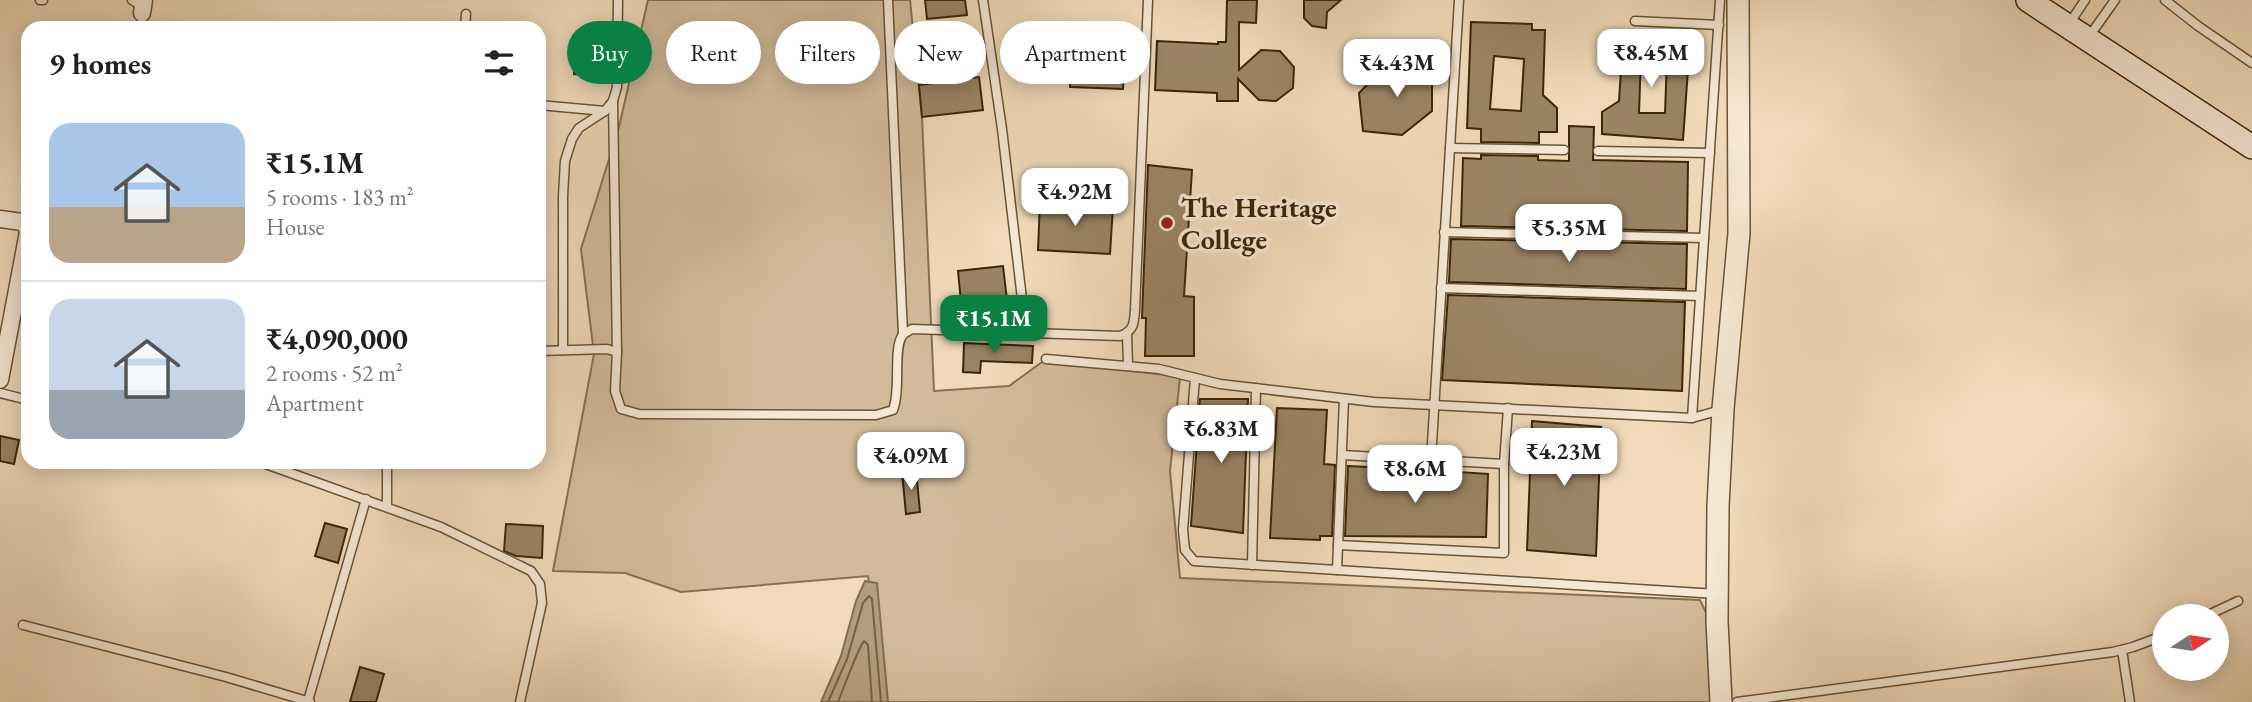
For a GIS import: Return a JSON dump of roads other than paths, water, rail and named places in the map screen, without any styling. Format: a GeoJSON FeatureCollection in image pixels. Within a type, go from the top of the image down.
{"type":"FeatureCollection","features":[{"type":"Feature","properties":{"kind":"main road"},"geometry":{"type":"LineString","coordinates":[[2028,0],[2071,20],[2252,147]]}},
{"type":"Feature","properties":{"kind":"street"},"geometry":{"type":"LineString","coordinates":[[1721,702],[1717,594],[1723,409],[1739,233],[1738,0]]}},
{"type":"Feature","properties":{"kind":"street"},"geometry":{"type":"LineString","coordinates":[[0,380],[21,265]]}},
{"type":"Feature","properties":{"kind":"lane"},"geometry":{"type":"LineString","coordinates":[[132,0],[142,6],[143,14]]}},
{"type":"Feature","properties":{"kind":"lane"},"geometry":{"type":"LineString","coordinates":[[618,0],[617,87],[613,101],[617,352],[615,391],[621,409],[639,414],[876,415],[893,410],[897,398],[899,346],[903,334],[888,0]]}},
{"type":"Feature","properties":{"kind":"lane"},"geometry":{"type":"LineString","coordinates":[[983,0],[1002,129],[1026,333]]}},
{"type":"Feature","properties":{"kind":"lane"},"geometry":{"type":"LineString","coordinates":[[903,334],[912,329],[1120,336],[1133,327],[1148,0]]}},
{"type":"Feature","properties":{"kind":"lane"},"geometry":{"type":"LineString","coordinates":[[1431,460],[1459,0]]}},
{"type":"Feature","properties":{"kind":"lane"},"geometry":{"type":"LineString","coordinates":[[1692,418],[1720,0]]}},
{"type":"Feature","properties":{"kind":"lane"},"geometry":{"type":"LineString","coordinates":[[2071,20],[2085,0]]}},
{"type":"Feature","properties":{"kind":"lane"},"geometry":{"type":"LineString","coordinates":[[2091,34],[2115,0]]}},
{"type":"Feature","properties":{"kind":"lane"},"geometry":{"type":"LineString","coordinates":[[2171,2],[2197,26],[2252,63]]}},
{"type":"Feature","properties":{"kind":"lane"},"geometry":{"type":"LineString","coordinates":[[466,14],[466,21]]}},
{"type":"Feature","properties":{"kind":"lane"},"geometry":{"type":"LineString","coordinates":[[1635,20],[1719,25]]}},
{"type":"Feature","properties":{"kind":"lane"},"geometry":{"type":"LineString","coordinates":[[564,350],[565,161],[572,139],[579,128],[605,111],[613,101]]}},
{"type":"Feature","properties":{"kind":"lane"},"geometry":{"type":"LineString","coordinates":[[546,105],[605,111]]}},
{"type":"Feature","properties":{"kind":"lane"},"geometry":{"type":"LineString","coordinates":[[1450,148],[1564,150]]}},
{"type":"Feature","properties":{"kind":"lane"},"geometry":{"type":"LineString","coordinates":[[1598,151],[1710,153]]}},
{"type":"Feature","properties":{"kind":"lane"},"geometry":{"type":"LineString","coordinates":[[1444,232],[1704,238]]}},
{"type":"Feature","properties":{"kind":"lane"},"geometry":{"type":"LineString","coordinates":[[1441,288],[1700,296]]}},
{"type":"Feature","properties":{"kind":"lane"},"geometry":{"type":"LineString","coordinates":[[1127,333],[1128,365]]}},
{"type":"Feature","properties":{"kind":"lane"},"geometry":{"type":"LineString","coordinates":[[546,351],[607,349],[617,352]]}},
{"type":"Feature","properties":{"kind":"lane"},"geometry":{"type":"LineString","coordinates":[[1046,359],[1159,369],[1220,384],[1433,405],[1692,418],[1723,409]]}},
{"type":"Feature","properties":{"kind":"lane"},"geometry":{"type":"LineString","coordinates":[[1195,378],[1184,530],[1185,550],[1194,561],[1717,594]]}},
{"type":"Feature","properties":{"kind":"lane"},"geometry":{"type":"LineString","coordinates":[[1252,565],[1256,388]]}},
{"type":"Feature","properties":{"kind":"lane"},"geometry":{"type":"LineString","coordinates":[[0,393],[21,398]]}},
{"type":"Feature","properties":{"kind":"lane"},"geometry":{"type":"LineString","coordinates":[[1337,570],[1344,398]]}},
{"type":"Feature","properties":{"kind":"lane"},"geometry":{"type":"LineString","coordinates":[[1338,545],[1504,553],[1504,464],[1508,408]]}},
{"type":"Feature","properties":{"kind":"lane"},"geometry":{"type":"LineString","coordinates":[[1342,455],[1504,464]]}},
{"type":"Feature","properties":{"kind":"lane"},"geometry":{"type":"LineString","coordinates":[[280,469],[441,527],[531,571],[540,584],[542,603],[520,702]]}},
{"type":"Feature","properties":{"kind":"lane"},"geometry":{"type":"LineString","coordinates":[[387,469],[387,506]]}},
{"type":"Feature","properties":{"kind":"lane"},"geometry":{"type":"LineString","coordinates":[[23,625],[226,677],[309,702],[366,499]]}},
{"type":"Feature","properties":{"kind":"lane"},"geometry":{"type":"LineString","coordinates":[[2230,605],[2238,601]]}},
{"type":"Feature","properties":{"kind":"lane"},"geometry":{"type":"LineString","coordinates":[[1737,702],[2122,650],[2152,640]]}},
{"type":"Feature","properties":{"kind":"lane"},"geometry":{"type":"LineString","coordinates":[[2122,650],[2130,702]]}},
{"type":"Feature","properties":{"kind":"water"},"geometry":{"type":"Polygon","coordinates":[[[865,581],[877,583],[888,702],[821,702],[841,656],[856,601],[865,581]]]}},
{"type":"Feature","properties":{"kind":"place","name":"The Heritage College"},"geometry":{"type":"Point","coordinates":[1167,223]}}]}
